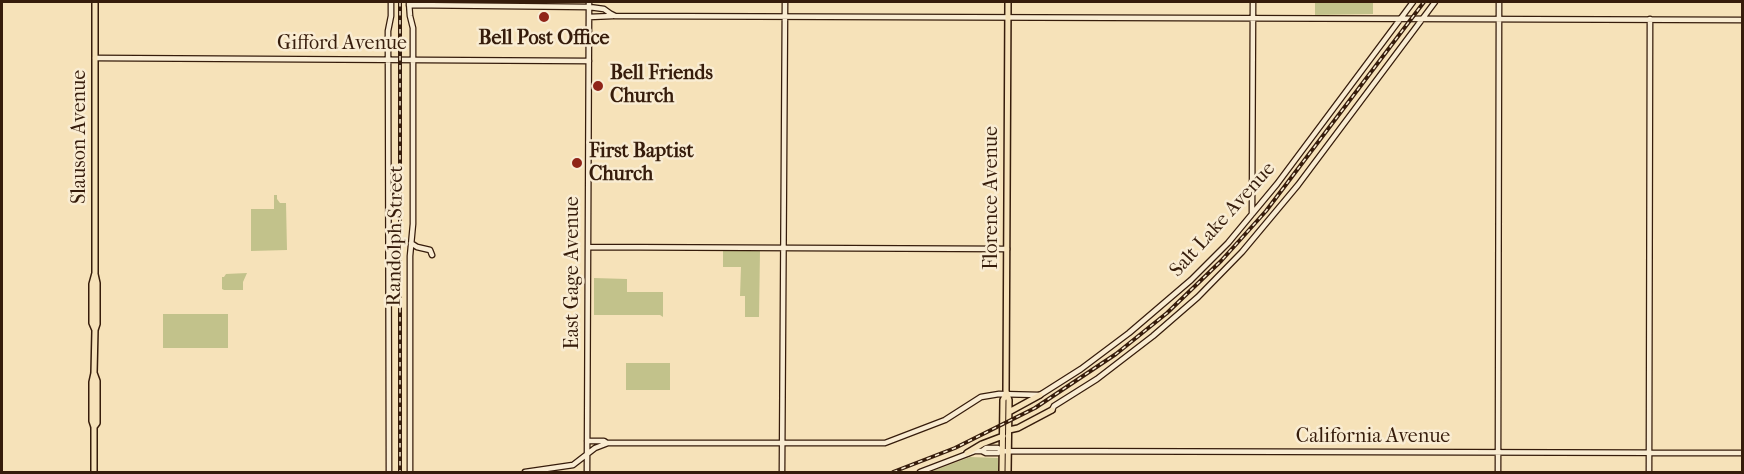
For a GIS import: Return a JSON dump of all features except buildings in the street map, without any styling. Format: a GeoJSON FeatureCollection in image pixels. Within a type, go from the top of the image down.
{"type":"FeatureCollection","features":[{"type":"Feature","properties":{"kind":"main road","name":"Slauson Avenue"},"geometry":{"type":"LineString","coordinates":[[95,2],[97,324],[92,382],[95,472]]}},
{"type":"Feature","properties":{"kind":"main road","name":"Florence Avenue"},"geometry":{"type":"LineString","coordinates":[[1006,394],[1008,2]]}},
{"type":"Feature","properties":{"kind":"main road"},"geometry":{"type":"LineString","coordinates":[[1002,472],[1009,430],[1009,400],[1006,394]]}},
{"type":"Feature","properties":{"kind":"main road"},"geometry":{"type":"LineString","coordinates":[[1006,394],[1003,400],[1003,436],[1008,472]]}},
{"type":"Feature","properties":{"kind":"main road"},"geometry":{"type":"LineString","coordinates":[[1009,412],[1040,395]]}},
{"type":"Feature","properties":{"kind":"main road"},"geometry":{"type":"LineString","coordinates":[[1009,430],[1018,428],[1052,410]]}},
{"type":"Feature","properties":{"kind":"main road"},"geometry":{"type":"LineString","coordinates":[[967,453],[1003,436]]}},
{"type":"Feature","properties":{"kind":"street","name":"Randolph Street"},"geometry":{"type":"LineString","coordinates":[[389,472],[388,31],[391,2]]}},
{"type":"Feature","properties":{"kind":"street"},"geometry":{"type":"LineString","coordinates":[[782,472],[785,2]]}},
{"type":"Feature","properties":{"kind":"street"},"geometry":{"type":"LineString","coordinates":[[1252,214],[1253,2]]}},
{"type":"Feature","properties":{"kind":"street","name":"Salt Lake Avenue"},"geometry":{"type":"LineString","coordinates":[[1040,395],[1082,369],[1157,310],[1227,243],[1277,184],[1413,2]]}},
{"type":"Feature","properties":{"kind":"street","name":"Salt Lake Avenue"},"geometry":{"type":"LineString","coordinates":[[1052,410],[1054,406],[1097,379],[1164,327],[1198,297],[1242,252],[1292,192],[1435,2]]}},
{"type":"Feature","properties":{"kind":"street"},"geometry":{"type":"LineString","coordinates":[[1498,472],[1499,2]]}},
{"type":"Feature","properties":{"kind":"street","name":"Randolph Street"},"geometry":{"type":"LineString","coordinates":[[410,3],[413,28],[410,472]]}},
{"type":"Feature","properties":{"kind":"street"},"geometry":{"type":"LineString","coordinates":[[410,3],[589,4],[615,16]]}},
{"type":"Feature","properties":{"kind":"street","name":"East Gage Avenue"},"geometry":{"type":"LineString","coordinates":[[587,472],[589,4]]}},
{"type":"Feature","properties":{"kind":"street"},"geometry":{"type":"LineString","coordinates":[[589,16],[1743,20]]}},
{"type":"Feature","properties":{"kind":"street"},"geometry":{"type":"LineString","coordinates":[[1649,472],[1650,19]]}},
{"type":"Feature","properties":{"kind":"street","name":"Gifford Avenue"},"geometry":{"type":"LineString","coordinates":[[95,58],[589,61]]}},
{"type":"Feature","properties":{"kind":"street"},"geometry":{"type":"LineString","coordinates":[[411,243],[430,250],[432,255]]}},
{"type":"Feature","properties":{"kind":"street"},"geometry":{"type":"LineString","coordinates":[[588,247],[1007,249]]}},
{"type":"Feature","properties":{"kind":"street"},"geometry":{"type":"LineString","coordinates":[[587,441],[608,443],[885,443],[945,420],[981,397],[993,394],[1040,395]]}},
{"type":"Feature","properties":{"kind":"street"},"geometry":{"type":"LineString","coordinates":[[567,467],[576,464],[595,448],[608,443]]}},
{"type":"Feature","properties":{"kind":"street"},"geometry":{"type":"LineString","coordinates":[[920,472],[967,453],[1006,451]]}},
{"type":"Feature","properties":{"kind":"street","name":"California Avenue"},"geometry":{"type":"LineString","coordinates":[[1006,451],[1743,453]]}},
{"type":"Feature","properties":{"kind":"street"},"geometry":{"type":"LineString","coordinates":[[525,472],[587,466]]}},
{"type":"Feature","properties":{"kind":"green space"},"geometry":{"type":"Polygon","coordinates":[[[1315,2],[1373,2],[1373,14],[1315,15],[1315,2]]]}},
{"type":"Feature","properties":{"kind":"green space"},"geometry":{"type":"Polygon","coordinates":[[[274,195],[277,195],[280,203],[286,203],[287,250],[251,251],[251,209],[274,209],[274,195]]]}},
{"type":"Feature","properties":{"kind":"green space"},"geometry":{"type":"Polygon","coordinates":[[[723,250],[760,251],[759,317],[745,317],[745,296],[740,296],[741,267],[723,267],[723,250]]]}},
{"type":"Feature","properties":{"kind":"green space"},"geometry":{"type":"Polygon","coordinates":[[[247,273],[243,282],[243,290],[222,289],[222,277],[226,274],[247,273]]]}},
{"type":"Feature","properties":{"kind":"green space"},"geometry":{"type":"Polygon","coordinates":[[[594,278],[627,279],[627,292],[663,292],[663,317],[660,315],[594,315],[594,278]]]}},
{"type":"Feature","properties":{"kind":"green space"},"geometry":{"type":"Polygon","coordinates":[[[163,314],[228,314],[228,348],[163,348],[163,314]]]}},
{"type":"Feature","properties":{"kind":"green space"},"geometry":{"type":"Polygon","coordinates":[[[626,363],[670,363],[670,390],[626,390],[626,363]]]}},
{"type":"Feature","properties":{"kind":"green space"},"geometry":{"type":"Polygon","coordinates":[[[970,457],[998,458],[998,472],[930,472],[970,457]]]}},
{"type":"Feature","properties":{"kind":"railway"},"geometry":{"type":"LineString","coordinates":[[400,2],[400,472]]}},
{"type":"Feature","properties":{"kind":"railway"},"geometry":{"type":"LineString","coordinates":[[893,472],[955,448],[1035,408],[1116,354],[1167,313],[1221,261],[1266,211],[1424,2]]}},
{"type":"Feature","properties":{"kind":"place","name":"Bell Post Office"},"geometry":{"type":"Point","coordinates":[544,17]}},
{"type":"Feature","properties":{"kind":"place","name":"Bell Friends Church"},"geometry":{"type":"Point","coordinates":[598,86]}},
{"type":"Feature","properties":{"kind":"place","name":"First Baptist Church"},"geometry":{"type":"Point","coordinates":[577,163]}}]}
